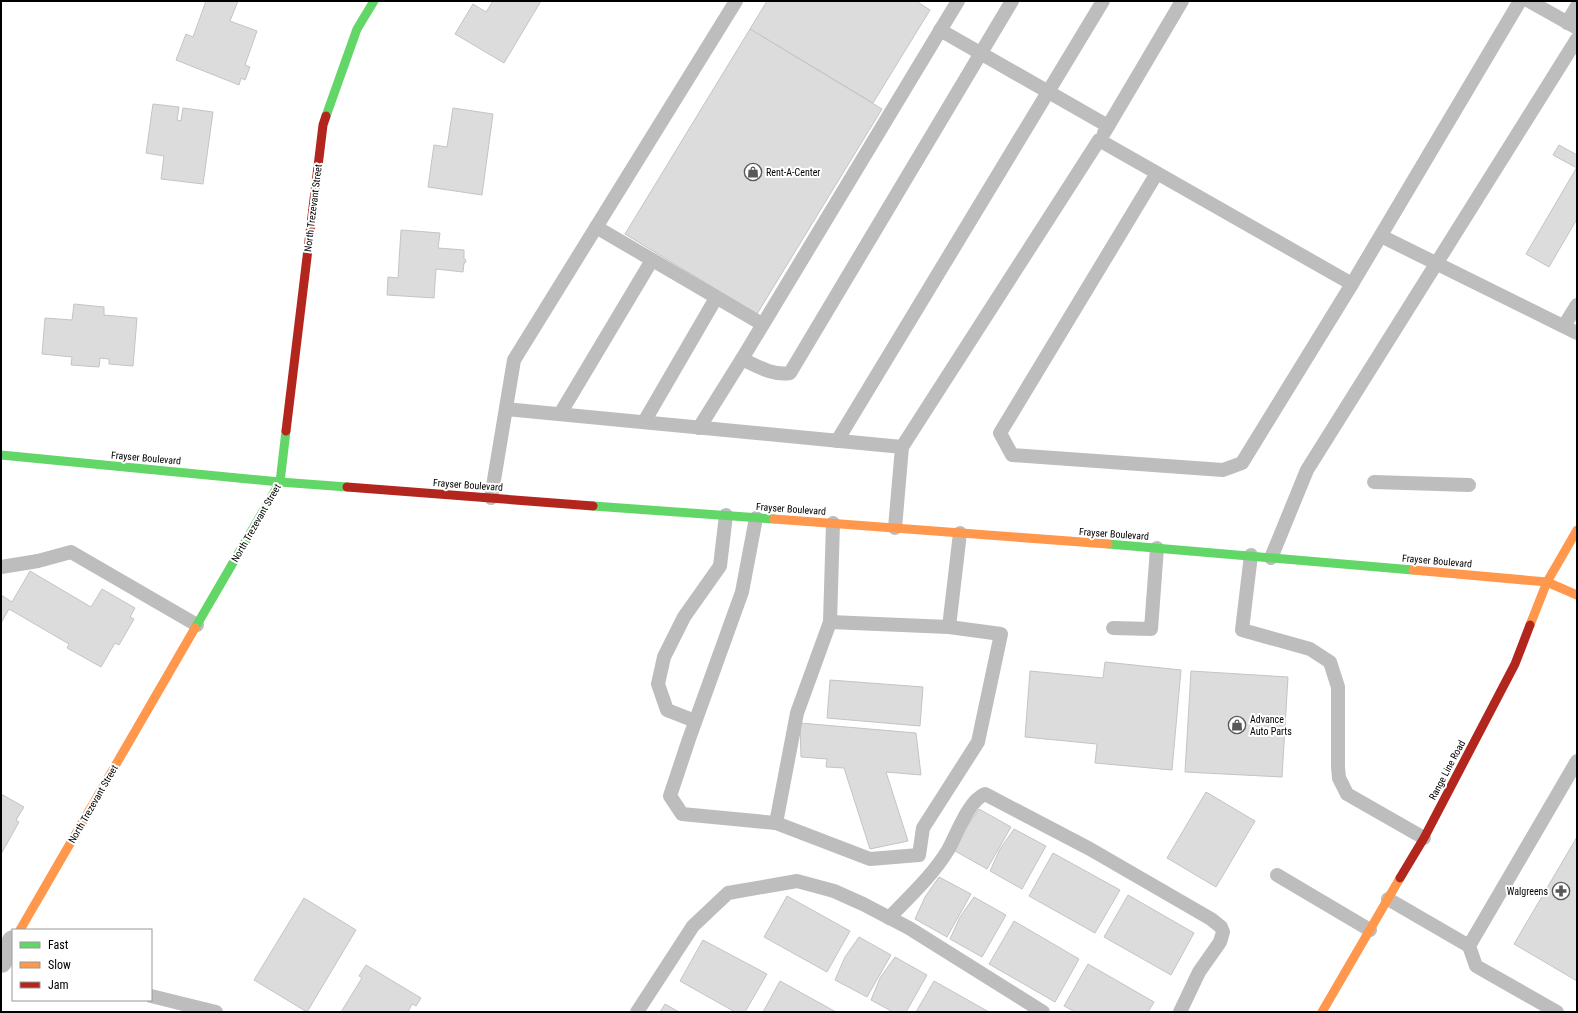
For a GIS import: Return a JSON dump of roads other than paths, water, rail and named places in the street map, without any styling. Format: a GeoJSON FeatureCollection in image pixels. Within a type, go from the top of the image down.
{"type":"FeatureCollection","features":[{"type":"Feature","properties":{"kind":"main road","name":"North Trezevant Street"},"geometry":{"type":"LineString","coordinates":[[21,929],[280,482],[323,126],[357,29],[374,1]]}},
{"type":"Feature","properties":{"kind":"main road","name":"Frayser Boulevard"},"geometry":{"type":"LineString","coordinates":[[1,455],[280,482],[1251,555],[1547,582],[1577,595]]}},
{"type":"Feature","properties":{"kind":"main road","name":"Range Line Road"},"geometry":{"type":"LineString","coordinates":[[1322,1012],[1424,838],[1515,664],[1547,582],[1577,530]]}},
{"type":"Feature","properties":{"kind":"street"},"geometry":{"type":"LineString","coordinates":[[5,962],[12,944]]}},
{"type":"Feature","properties":{"kind":"lane"},"geometry":{"type":"LineString","coordinates":[[490,498],[514,360],[736,1]]}},
{"type":"Feature","properties":{"kind":"lane"},"geometry":{"type":"LineString","coordinates":[[699,428],[958,1]]}},
{"type":"Feature","properties":{"kind":"lane"},"geometry":{"type":"LineString","coordinates":[[742,359],[762,369],[782,374],[790,373],[1012,1]]}},
{"type":"Feature","properties":{"kind":"lane"},"geometry":{"type":"LineString","coordinates":[[837,441],[1103,1]]}},
{"type":"Feature","properties":{"kind":"lane"},"geometry":{"type":"LineString","coordinates":[[895,528],[902,447],[1108,126],[1182,1]]}},
{"type":"Feature","properties":{"kind":"lane"},"geometry":{"type":"LineString","coordinates":[[1157,173],[1000,433],[1012,455],[1223,470],[1242,463],[1381,236],[1520,1]]}},
{"type":"Feature","properties":{"kind":"lane"},"geometry":{"type":"LineString","coordinates":[[1530,1],[1572,26],[1577,6]]}},
{"type":"Feature","properties":{"kind":"lane"},"geometry":{"type":"LineString","coordinates":[[940,30],[1108,126]]}},
{"type":"Feature","properties":{"kind":"lane"},"geometry":{"type":"LineString","coordinates":[[1271,558],[1307,470],[1577,39]]}},
{"type":"Feature","properties":{"kind":"lane"},"geometry":{"type":"LineString","coordinates":[[1099,140],[1352,284]]}},
{"type":"Feature","properties":{"kind":"lane"},"geometry":{"type":"LineString","coordinates":[[596,227],[762,324]]}},
{"type":"Feature","properties":{"kind":"lane"},"geometry":{"type":"LineString","coordinates":[[1381,236],[1577,333]]}},
{"type":"Feature","properties":{"kind":"lane"},"geometry":{"type":"LineString","coordinates":[[560,414],[652,260]]}},
{"type":"Feature","properties":{"kind":"lane"},"geometry":{"type":"LineString","coordinates":[[644,422],[716,298]]}},
{"type":"Feature","properties":{"kind":"lane"},"geometry":{"type":"LineString","coordinates":[[1564,326],[1577,305]]}},
{"type":"Feature","properties":{"kind":"lane"},"geometry":{"type":"LineString","coordinates":[[506,409],[902,447]]}},
{"type":"Feature","properties":{"kind":"lane"},"geometry":{"type":"LineString","coordinates":[[1374,482],[1469,486]]}},
{"type":"Feature","properties":{"kind":"lane"},"geometry":{"type":"LineString","coordinates":[[695,721],[667,710],[658,684],[664,657],[684,617],[720,566],[726,516]]}},
{"type":"Feature","properties":{"kind":"lane"},"geometry":{"type":"LineString","coordinates":[[756,518],[742,592],[695,721],[670,796],[682,814],[776,823],[870,859],[919,855],[923,828],[978,742],[1001,634],[949,627],[830,622]]}},
{"type":"Feature","properties":{"kind":"lane"},"geometry":{"type":"LineString","coordinates":[[776,823],[797,713],[830,622],[833,523]]}},
{"type":"Feature","properties":{"kind":"lane"},"geometry":{"type":"LineString","coordinates":[[949,627],[960,533]]}},
{"type":"Feature","properties":{"kind":"lane"},"geometry":{"type":"LineString","coordinates":[[1113,628],[1151,629],[1156,548]]}},
{"type":"Feature","properties":{"kind":"lane"},"geometry":{"type":"LineString","coordinates":[[1,567],[38,561],[71,552],[197,625]]}},
{"type":"Feature","properties":{"kind":"lane"},"geometry":{"type":"LineString","coordinates":[[1251,555],[1242,630],[1310,649],[1330,662],[1338,687],[1339,778],[1346,794],[1424,838]]}},
{"type":"Feature","properties":{"kind":"lane"},"geometry":{"type":"LineString","coordinates":[[1469,946],[1577,761]]}},
{"type":"Feature","properties":{"kind":"lane"},"geometry":{"type":"LineString","coordinates":[[890,918],[938,865],[971,805],[979,796],[985,794],[1090,849],[1211,919],[1221,927],[1223,932],[1220,942],[1199,972],[1180,1012]]}},
{"type":"Feature","properties":{"kind":"lane"},"geometry":{"type":"LineString","coordinates":[[1277,875],[1370,930]]}},
{"type":"Feature","properties":{"kind":"lane"},"geometry":{"type":"LineString","coordinates":[[637,1012],[693,926],[728,893],[797,881],[834,891],[890,918],[916,932],[1043,1012]]}},
{"type":"Feature","properties":{"kind":"lane"},"geometry":{"type":"LineString","coordinates":[[1388,899],[1469,946],[1476,966],[1557,1012]]}},
{"type":"Feature","properties":{"kind":"lane"},"geometry":{"type":"LineString","coordinates":[[152,996],[216,1012]]}},
{"type":"Feature","properties":{"kind":"place","name":"Rent-A-Center"},"geometry":{"type":"Point","coordinates":[753,172]}},
{"type":"Feature","properties":{"kind":"place","name":"Advance Auto Parts"},"geometry":{"type":"Point","coordinates":[1237,725]}},
{"type":"Feature","properties":{"kind":"place","name":"Walgreens"},"geometry":{"type":"Point","coordinates":[1561,891]}}]}
